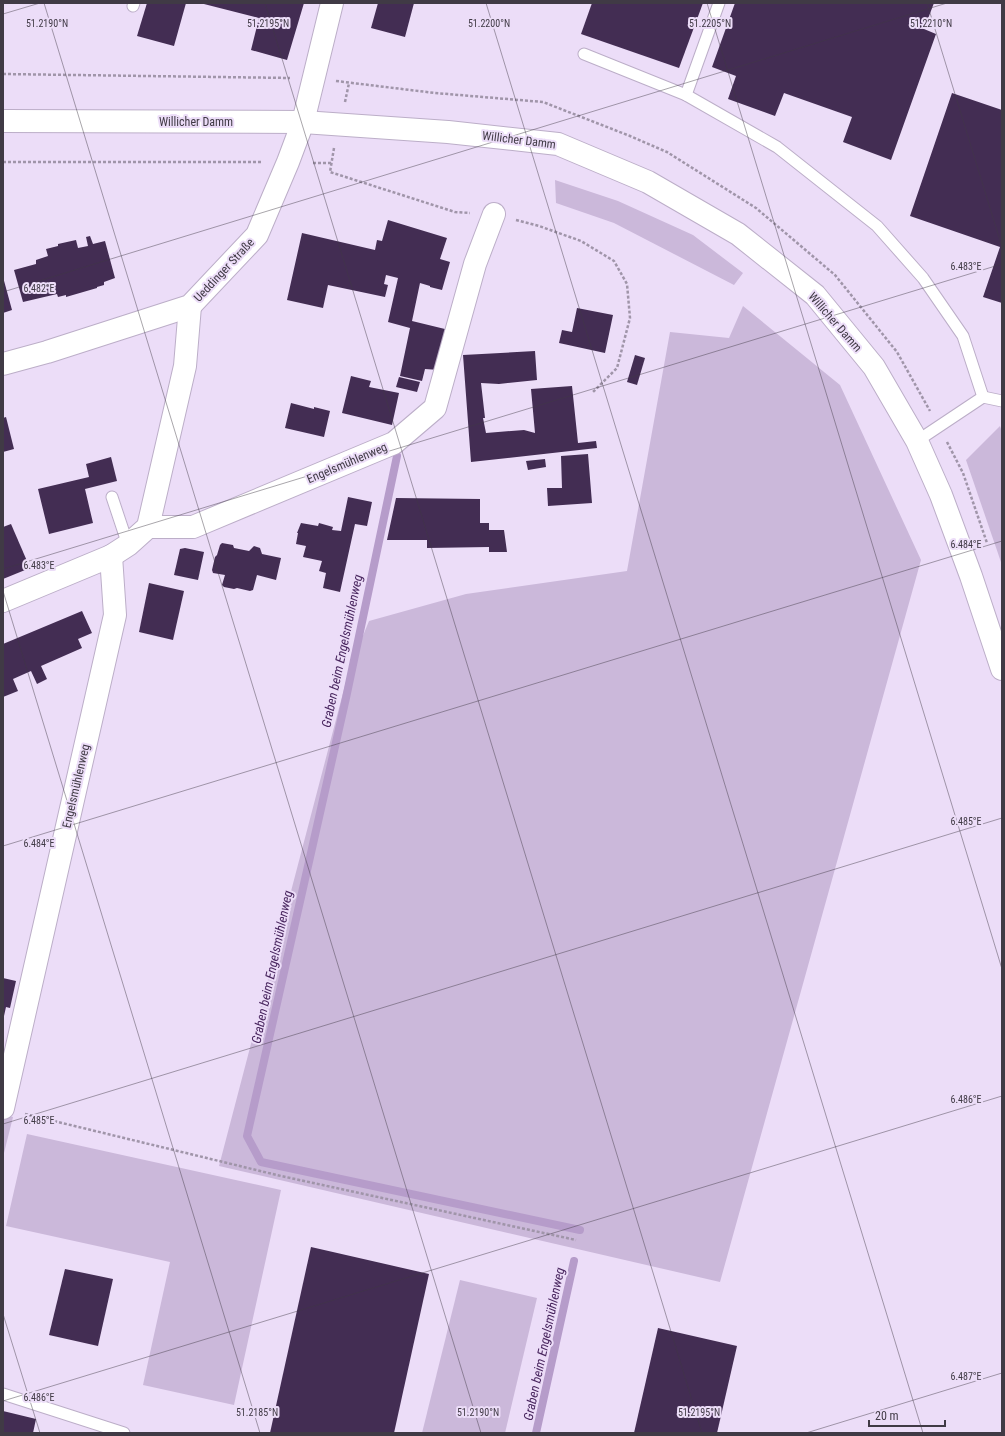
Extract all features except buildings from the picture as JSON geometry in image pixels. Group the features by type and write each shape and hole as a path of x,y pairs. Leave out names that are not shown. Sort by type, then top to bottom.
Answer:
{"street":[{"name":"Ueddinger Straße","path":"3,364 47,352 190,306 257,235 303,122 332,3"},
{"name":"Willicher Damm","path":"3,121 303,122 448,132 558,144 648,182 738,234 815,295 874,367 917,441 947,510 1002,669"},
{"name":"Engelsmühlenweg","path":"148,527 193,527 394,443 435,408 475,264 494,214"},
{"path":"3,601 120,550 148,527 185,366 190,306"},
{"name":"Engelsmühlenweg","path":"11,1110 115,615 120,550"}],"lane":[{"path":"686,95 719,3"},
{"path":"584,54 686,95 777,147 877,226 923,278 963,336 984,397"},
{"path":"917,441 984,397 1002,401"},
{"path":"112,497 120,550"},
{"path":"3,1394 124,1433"}],"path":[{"path":"3,74 313,78"},
{"path":"3,162 331,163 330,172 455,212 494,214 539,226 581,242 614,261 627,284 630,318 617,368 593,392"},
{"path":"11,1110 281,1176 576,1240"}],"shaded area":[{"path":"555,180 618,201 693,235 743,273 734,285 614,223 556,203"},
{"path":"743,306 840,385 921,560 720,1282 219,1166 349,670 369,621 466,594 627,571 670,332 729,338"},
{"path":"1000,426 1002,432 1002,565 966,460"},
{"path":"3,1115 13,1117 3,1157"},
{"path":"27,1134 281,1190 234,1405 143,1385 170,1262 6,1226"},
{"path":"460,1280 537,1298 505,1433 422,1433"}],"waterway":[{"name":"Graben beim Engelsmühlenweg","path":"397,456 346,698 247,1136 261,1162 580,1230"},
{"name":"Graben beim Engelsmühlenweg","path":"536,1433 574,1261"}]}
